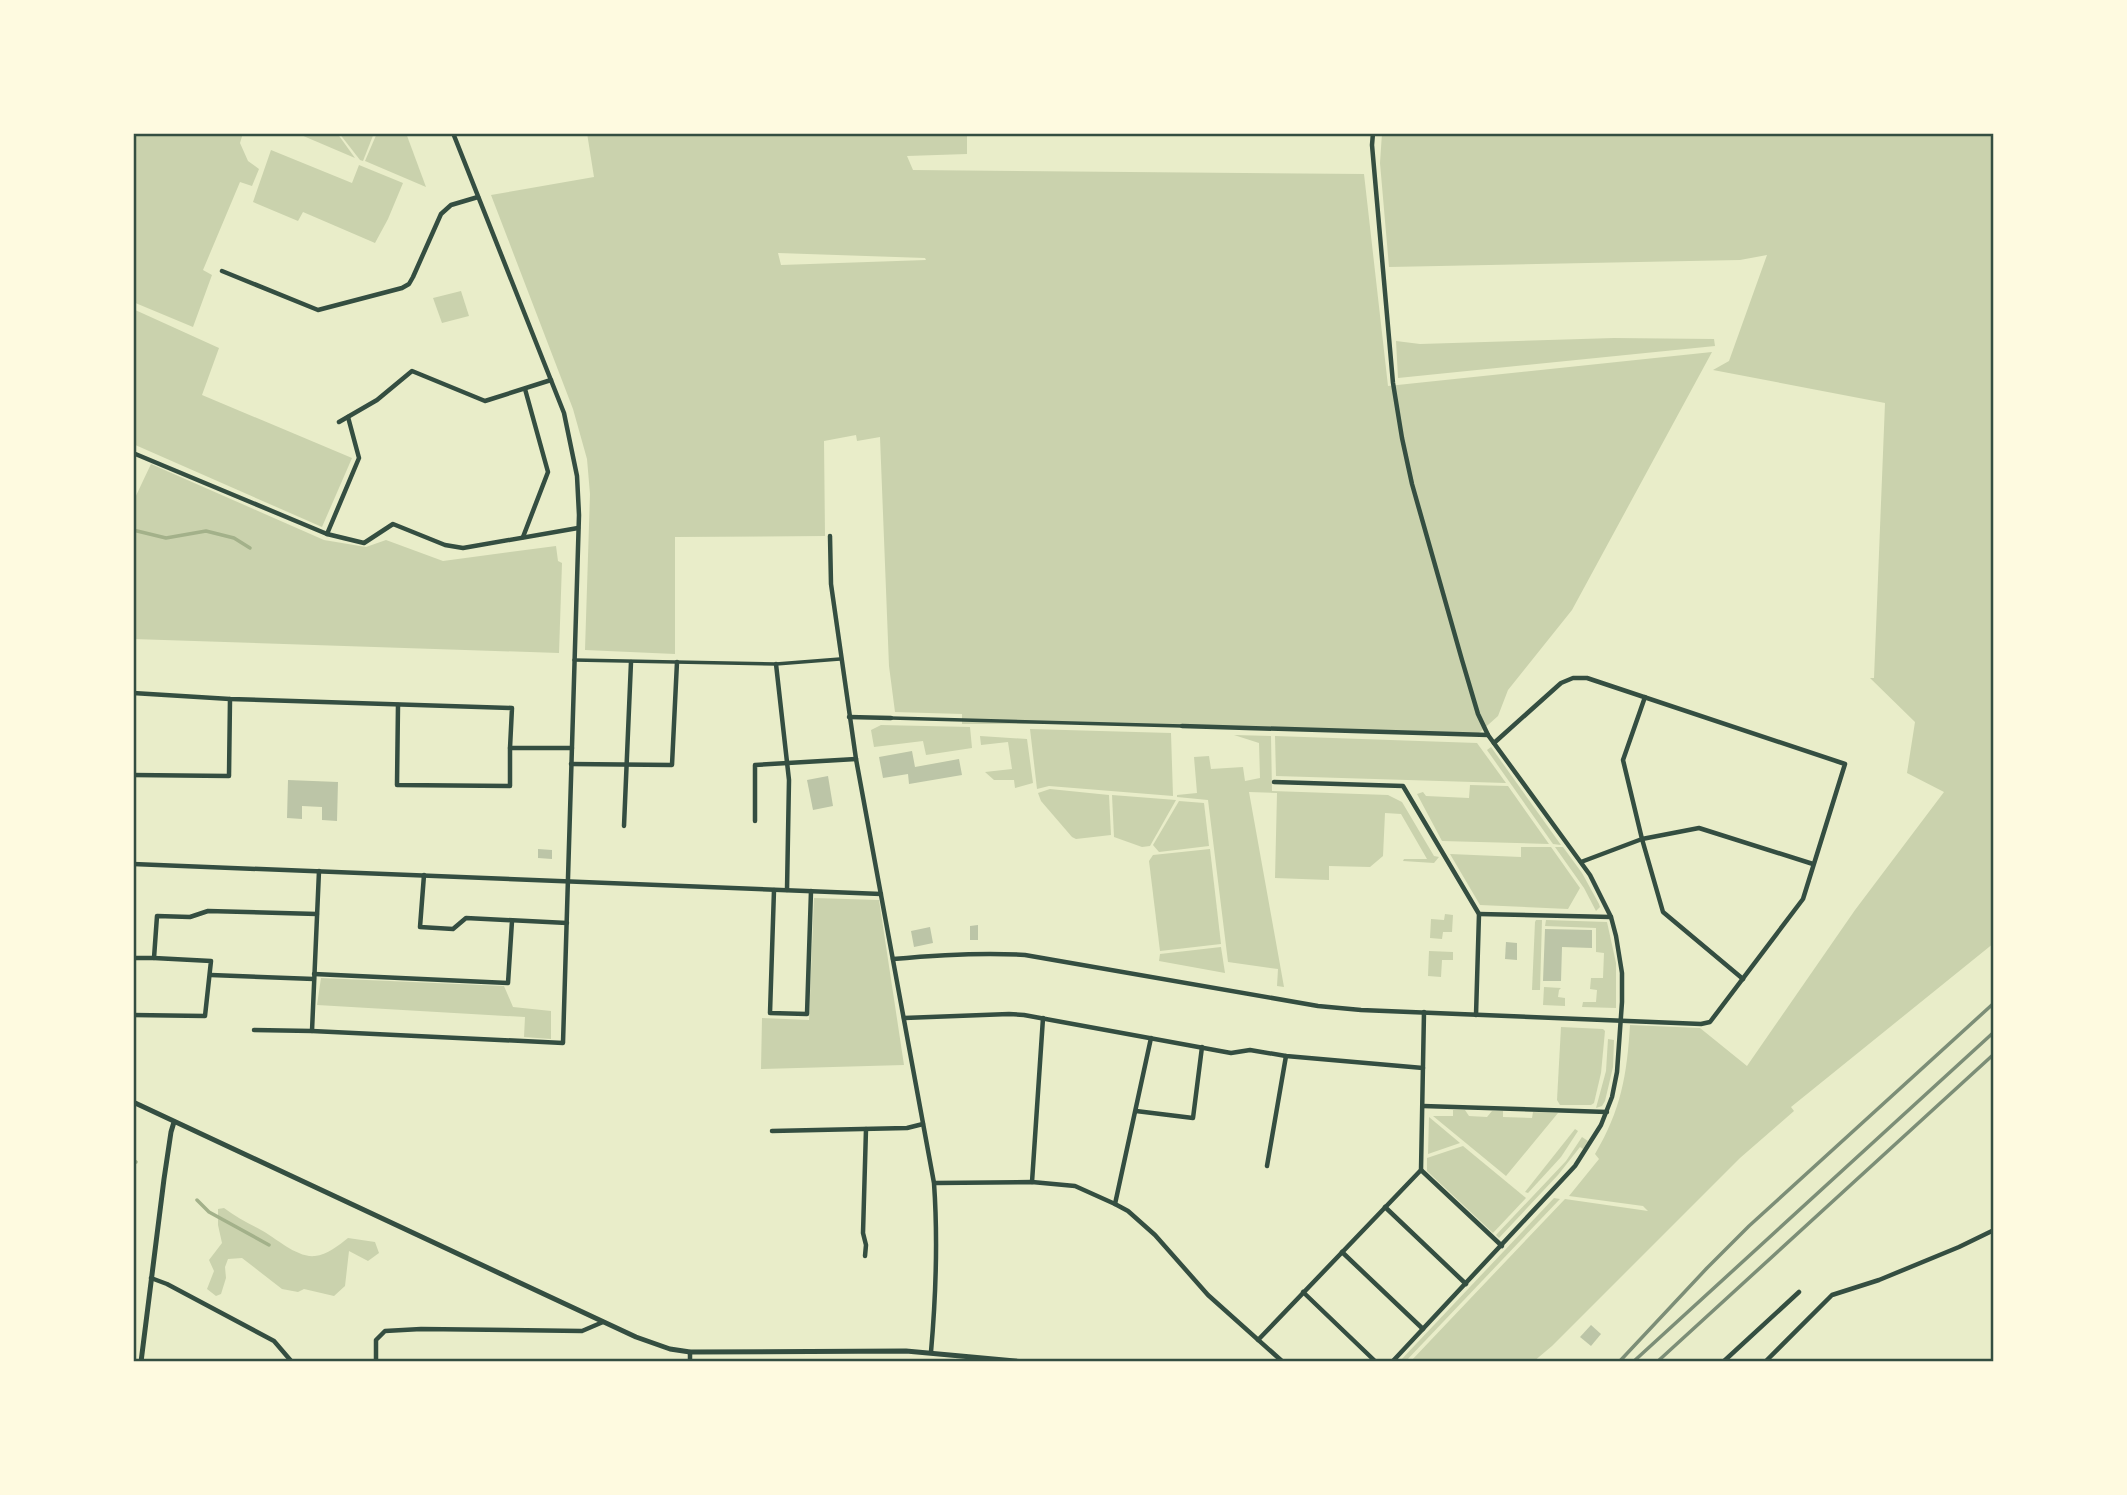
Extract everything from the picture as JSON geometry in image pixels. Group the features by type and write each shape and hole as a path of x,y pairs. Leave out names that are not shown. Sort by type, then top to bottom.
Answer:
{"street":[{"path":"254,1030 563,1042 579,495 573,450 564,413 453,133"},
{"path":"1373,133 1393,383 1402,438 1412,484 1478,714 1494,743 1598,889 1611,917 1622,973 1617,1072 1607,1112 1594,1140 1575,1166 1392,1362"},
{"path":"222,271 318,310 402,288 414,277 441,214 450,205 478,197"},
{"path":"339,422 377,400 412,371 485,401 551,380"},
{"path":"523,538 548,472 525,388"},
{"path":"327,534 359,458 348,416"},
{"path":"133,453 327,534 364,543 393,524 446,545 463,548 578,528"},
{"path":"830,536 831,584 849,717 934,1183 937,1225 936,1294 931,1352"},
{"path":"574,660 776,664 840,659"},
{"path":"624,827 631,662"},
{"path":"571,764 672,765 677,662"},
{"path":"776,664 789,780 787,890"},
{"path":"893,959 998,953 1025,955 1298,1004 1361,1010 1701,1024 1710,1022 1802,899 1845,764 1587,678 1573,678 1561,683 1494,743"},
{"path":"133,693 230,699 512,708 510,786 397,785 398,705"},
{"path":"1645,697 1623,760 1663,912 1743,979"},
{"path":"133,775 229,776 230,699"},
{"path":"849,717 1488,734"},
{"path":"510,748 572,748"},
{"path":"755,821 755,765 856,759"},
{"path":"1274,782 1403,786 1479,914 1476,1015"},
{"path":"1581,862 1642,839 1699,828 1813,864"},
{"path":"133,864 881,894"},
{"path":"312,1031 319,871"},
{"path":"424,874 420,927 453,929 466,918 566,923"},
{"path":"774,890 770,1013 807,1014 811,891"},
{"path":"153,958 157,916 190,917 208,911 317,914"},
{"path":"1479,914 1611,917"},
{"path":"211,975 508,983 512,921"},
{"path":"133,958 211,961 205,1016 133,1015"},
{"path":"1258,1340 1421,1170 1424,1012"},
{"path":"904,1018 1009,1014 1231,1053 1250,1051 1423,1068"},
{"path":"1032,1182 1043,1018"},
{"path":"1115,1203 1151,1038"},
{"path":"1135,1111 1193,1118 1202,1047"},
{"path":"1267,1166 1286,1056"},
{"path":"133,1102 650,1343 670,1349 690,1352 888,1350 1026,1362"},
{"path":"1423,1107 1607,1112"},
{"path":"141,1362 168,1149 174,1122"},
{"path":"772,1131 907,1128 923,1124"},
{"path":"865,1256 863,1233 866,1129"},
{"path":"1421,1170 1502,1246"},
{"path":"934,1183 1032,1182 1075,1186 1115,1203 1155,1235 1208,1295 1283,1362"},
{"path":"1385,1207 1466,1284"},
{"path":"1765,1362 1832,1295 1879,1280 1994,1230"},
{"path":"1342,1252 1423,1329"},
{"path":"151,1278 274,1341 292,1362"},
{"path":"1303,1292 1376,1362"},
{"path":"1723,1362 1799,1292"},
{"path":"376,1362 376,1340 385,1331 582,1331 604,1321"},
{"path":"690,1352 690,1362"}],"green space":[{"path":"133,133 243,133 240,143 248,161 259,169 252,186 240,182 203,270 212,275 193,327 133,302"},
{"path":"337,133 355,158 301,135"},
{"path":"339,133 374,133 363,161 360,160"},
{"path":"377,133 406,133 426,187 365,161"},
{"path":"587,133 967,133 967,154 907,156 913,170 1364,174 1388,386 1712,352 1572,610 1508,690 1498,716 1479,733 1090,724 962,724 962,714 895,712 889,666 880,437 857,441 856,435 824,441 825,536 675,537 675,654 585,650 590,494 587,459 573,409 491,195 594,177","holes":["778,253 926,260 781,265"]},
{"path":"1382,133 1994,133 1994,943 1791,1107 1794,1111 1740,1158 1533,1362 1410,1362 1565,1199 1648,1211 1643,1206 1569,1196 1599,1159 1595,1154 1611,1122 1621,1092 1630,1025 1700,1028 1747,1066 1855,910 1944,792 1907,773 1915,722 1870,678 1874,678 1885,403 1713,370 1729,361 1767,255 1740,260 1389,267 1380,163"},
{"path":"271,150 352,183 359,165 403,183 375,243 303,212 298,221 253,202"},
{"path":"461,291 469,316 442,323 433,298"},
{"path":"133,309 219,348 202,395 352,458 322,527 133,444"},
{"path":"1614,338 1714,339 1715,346 1398,378 1396,341 1420,344"},
{"path":"151,464 324,540 366,547 386,540 443,561 556,546 558,561 562,563 559,653 133,639 133,502"},
{"path":"881,725 970,727 972,748 926,755 923,741 874,747 871,730"},
{"path":"1030,729 1171,733 1173,796 1049,786 1037,789"},
{"path":"1234,735 1271,736 1272,791 1388,795 1402,802 1434,856 1439,857 1434,863 1403,861 1427,859 1401,814 1385,813 1383,856 1370,867 1329,866 1329,880 1275,878 1277,793 1249,792 1284,987 1277,986 1278,969 1228,962 1208,800 1177,797 1197,793 1194,757 1209,756 1211,769 1243,767 1245,781 1260,778 1259,743"},
{"path":"980,736 1027,739 1033,783 1015,788 1014,780 994,780 985,772 1012,769 1008,742 981,745"},
{"path":"1275,736 1477,743 1506,783 1276,776"},
{"path":"1491,747 1561,845 1553,844 1487,750"},
{"path":"1470,785 1508,786 1549,844 1442,841 1417,794 1423,792 1426,796 1469,798"},
{"path":"1050,789 1109,795 1111,835 1076,839 1072,837 1041,801 1038,793"},
{"path":"1112,795 1176,800 1150,846 1142,847 1114,837"},
{"path":"1179,801 1204,803 1209,846 1159,852 1153,845"},
{"path":"1521,847 1551,847 1580,888 1568,909 1480,905 1450,854 1521,857"},
{"path":"1555,847 1563,847 1582,873 1599,904 1600,907 1596,911 1584,888"},
{"path":"1210,849 1221,944 1160,951 1149,861 1153,855"},
{"path":"814,898 879,900 904,1065 761,1069 762,1018 809,1020"},
{"path":"1445,914 1453,915 1452,932 1443,932 1442,939 1430,938 1431,919 1444,920"},
{"path":"1542,920 1540,990 1532,990 1535,922"},
{"path":"1546,920 1607,922 1616,963 1616,1008 1582,1007 1583,1002 1596,1002 1597,990 1590,989 1591,978 1603,978 1604,953 1596,952 1596,928 1545,926"},
{"path":"1221,947 1225,973 1159,961 1160,954"},
{"path":"1429,951 1453,952 1453,960 1442,960 1441,977 1428,976"},
{"path":"321,978 504,986 513,1007 551,1011 551,1039 524,1037 525,1017 317,1005"},
{"path":"1544,987 1561,988 1558,997 1565,998 1565,1006 1543,1005"},
{"path":"1561,1027 1605,1031 1601,1073 1594,1103 1591,1105 1560,1105 1557,1100"},
{"path":"1608,1039 1614,1040 1613,1067 1605,1101 1602,1106 1596,1108 1606,1071"},
{"path":"1453,1110 1465,1110 1469,1116 1487,1117 1492,1111 1503,1111 1503,1117 1532,1118 1533,1112 1558,1113 1506,1176 1433,1116 1453,1116"},
{"path":"1429,1117 1460,1143 1428,1154"},
{"path":"1575,1129 1578,1131 1561,1157 1528,1193 1525,1192"},
{"path":"1582,1137 1588,1141 1583,1149 1580,1147 1558,1175 1499,1238 1496,1235 1566,1161"},
{"path":"1463,1146 1526,1198 1493,1233 1427,1171 1427,1158"},
{"path":"1554,1198 1560,1199 1405,1362 1399,1362"},
{"path":"224,1208 301,1254 324,1254 348,1238 375,1242 379,1253 368,1261 349,1251 345,1286 334,1296 304,1289 298,1292 282,1289 242,1258 228,1259 221,1294 216,1296 207,1289 214,1271 209,1260 222,1243 218,1209"}],"building":[{"path":"912,751 915,767 959,759 962,775 909,784 908,774 883,778 879,757"},
{"path":"828,776 833,806 813,810 807,780"},
{"path":"288,780 338,782 337,821 322,820 322,807 302,806 302,819 287,818"},
{"path":"538,849 552,850 552,859 538,858"},
{"path":"978,925 978,940 970,940 970,926"},
{"path":"930,927 933,943 914,947 911,931"},
{"path":"1545,929 1592,930 1592,948 1562,947 1561,981 1543,981"},
{"path":"1506,942 1517,943 1517,960 1505,959"},
{"path":"1591,1325 1601,1334 1591,1346 1580,1337"}],"waterway":[{"path":"133,530 166,538 206,531 234,538 250,548"},
{"path":"197,1200 209,1212 269,1245"}],"railway":[{"path":"1619,1362 1749,1226 1994,1003"},
{"path":"1633,1362 1994,1032"},
{"path":"1657,1362 1994,1054"}]}
